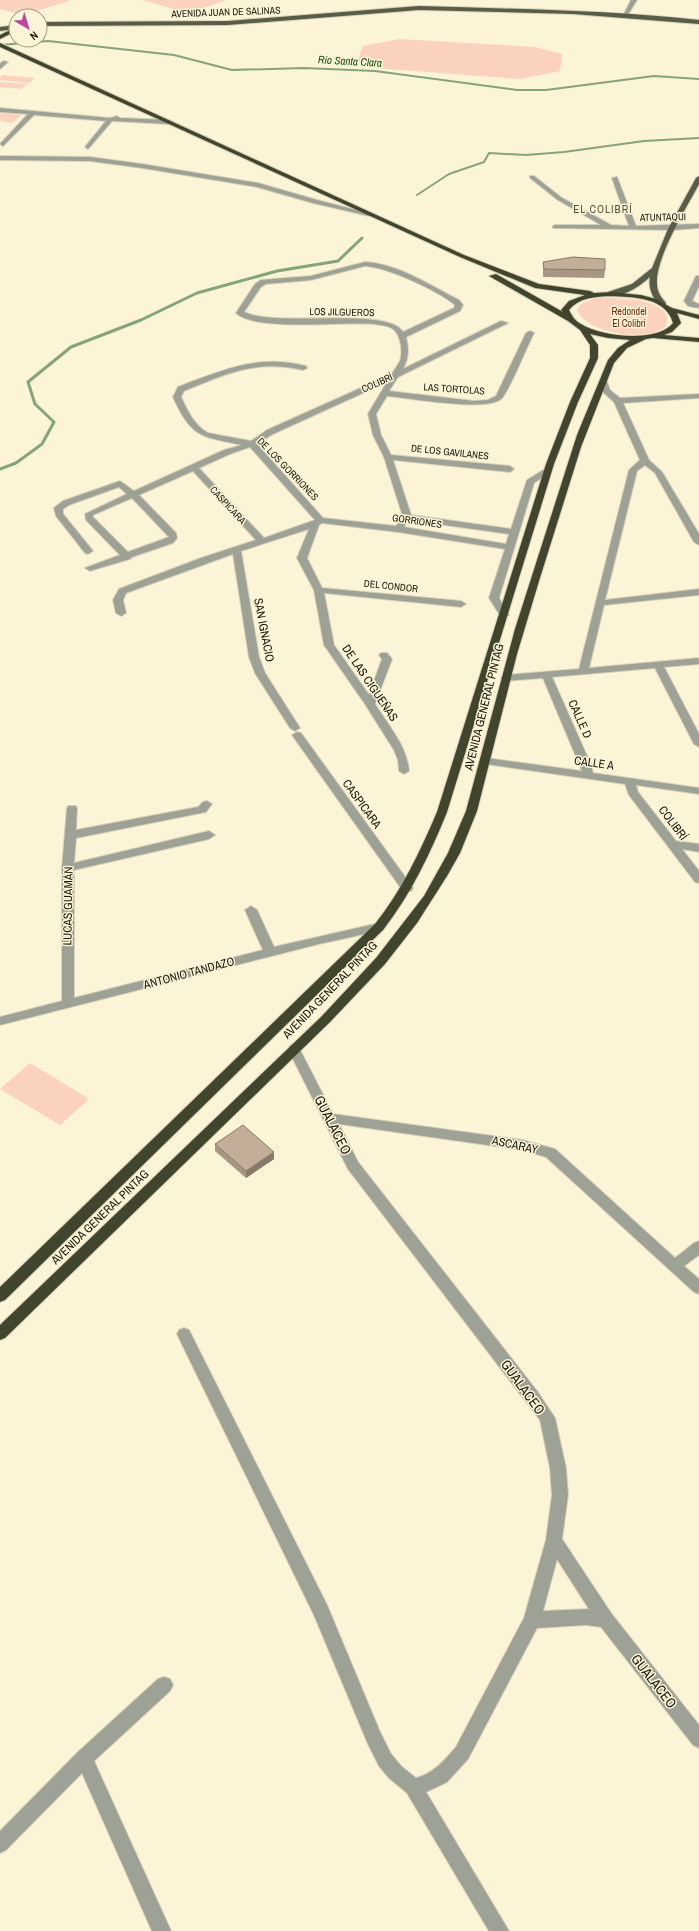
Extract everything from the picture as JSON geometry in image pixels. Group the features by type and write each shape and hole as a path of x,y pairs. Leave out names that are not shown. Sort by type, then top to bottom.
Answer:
{"highway":[{"path":"0,45 462,256 538,286 601,294 637,296 662,304 675,316 677,323 674,327 664,333 640,338 611,337 582,328 569,319 488,274 462,256"},
{"path":"569,319 565,310 567,306 582,298 601,294"},
{"path":"669,309 699,317"},
{"name":"AVENIDA GENERAL PINTAG","path":"0,1296 378,927 407,888 430,841 442,812 548,471 574,402 594,358 594,345 582,328"},
{"path":"650,336 699,340"},
{"name":"AVENIDA GENERAL PINTAG","path":"0,1334 370,974 422,908 455,851 476,795 486,761 506,678 544,546 584,424 612,360 619,352 640,338"}],"main road":[{"name":"AVENIDA JUAN DE SALINAS","path":"48,24 228,23 419,8 625,15 699,23"},
{"name":"AVENIDA JUAN DE SALINAS","path":"48,27 110,28 235,25 421,11 562,13 699,23"},
{"path":"662,304 657,298 653,287 654,270 673,228 699,178"},
{"path":"611,294 635,286 654,270"}],"street":[{"path":"625,15 634,0"},
{"path":"0,67 5,62"},
{"path":"0,110 169,122"},
{"path":"3,144 32,113"},
{"path":"88,147 111,119 136,118 154,115"},
{"path":"0,158 90,159 142,166 258,185 315,202 369,214"},
{"path":"532,177 560,199 610,227"},
{"path":"615,178 633,228"},
{"path":"697,226 699,217"},
{"name":"ATUNTAQUI","path":"555,227 673,228 697,226"},
{"name":"LOS JILGUEROS","path":"365,264 372,264 390,269 456,302 459,305 457,309 402,336 397,328 379,323 364,321 253,319 240,313 258,286 264,282 305,279 365,264"},
{"path":"696,305 688,301 698,281"},
{"name":"COLIBRÍ","path":"127,557 88,516 91,513 227,452 252,444 270,432 396,375 504,323"},
{"name":"LAS TORTOLAS","path":"383,393 474,403 495,400 499,397 530,333"},
{"path":"402,336 405,349 404,360 396,375 383,393 372,414 378,435 388,457 407,517"},
{"name":"DE LOS GORRIONES","path":"303,368 293,364 265,362 218,375 181,389 177,397 190,423 199,431 206,435 252,444 318,522"},
{"path":"603,381 604,386 618,401 645,461 658,472 699,542"},
{"path":"618,401 699,396"},
{"name":"DE LOS GAVILANES","path":"388,457 510,469"},
{"path":"583,671 633,470 645,461"},
{"name":"CASPICARA","path":"194,467 263,542"},
{"path":"504,615 494,598 514,532 530,482 548,471"},
{"path":"88,551 59,514 58,508 66,502 120,484 133,494 173,536 170,541 127,557 90,568"},
{"path":"407,517 514,532"},
{"path":"398,529 407,517"},
{"path":"121,613 118,600 122,591 128,588 204,560 238,551 318,522"},
{"name":"GORRIONES","path":"318,522 398,529 510,547"},
{"name":"DE LAS CIGUEÑAS","path":"318,522 302,558 319,590 329,644 399,750 403,760 404,771"},
{"name":"SAN IGNACIO","path":"238,551 254,657 260,673 296,731"},
{"name":"DEL CONDOR","path":"319,590 461,604"},
{"path":"601,603 699,592"},
{"path":"370,704 387,659 384,656"},
{"path":"506,678 699,661"},
{"path":"658,665 699,744"},
{"name":"CALLE D","path":"546,674 586,765 588,775"},
{"name":"CASPICARA","path":"296,731 407,888"},
{"name":"CALLE A","path":"486,761 699,791"},
{"name":"COLIBRÍ","path":"629,781 633,793 699,879"},
{"path":"70,835 202,810 207,804"},
{"name":"LUCAS GUAMÁN","path":"68,1005 68,868 72,808"},
{"path":"68,868 209,835"},
{"path":"672,844 699,848"},
{"path":"251,910 270,952"},
{"name":"ANTONIO TANDAZO","path":"0,1022 270,952 378,927"},
{"name":"GUALACEO","path":"294,1049 353,1165 532,1396 547,1418 558,1468 560,1495 554,1540 605,1619 699,1739"},
{"name":"ASCARAY","path":"329,1118 522,1145 550,1153 699,1288"},
{"path":"674,1266 699,1247"},
{"path":"184,1334 321,1611 374,1738 385,1760 395,1772 413,1787 500,1931"},
{"path":"413,1787 435,1781 452,1766 462,1753 532,1620 554,1540"},
{"path":"532,1620 586,1617 605,1619"},
{"path":"0,1844 84,1758 164,1685"},
{"path":"84,1758 162,1931"}],"green space":[{"path":"0,0 70,1 46,8 8,8 8,11 0,9"},
{"path":"142,0 227,0 188,13"},
{"path":"399,39 534,47 562,54 560,71 521,79 375,68 357,62 363,46"},
{"path":"3,75 35,78 29,83 0,80 0,77"},
{"path":"0,82 27,84 21,89 0,87"},
{"path":"0,113 21,115 12,123 0,121"},
{"name":"Redondel El Colibrí","path":"596,298 635,300 656,306 663,310 667,317 665,326 654,332 643,335 629,335 602,329 590,324 582,317 577,309 582,303"},
{"path":"30,1063 89,1099 60,1125 0,1089"}],"building":[{"path":"573,257 605,259 605,270 544,269 543,262"},
{"path":"243,1125 274,1152 246,1171 215,1144"}],"waterway":[{"name":"Río Santa Clara","path":"0,45 48,41 174,55 232,70 304,68 375,71 517,90 546,90 654,76 699,79"},
{"path":"417,195 449,174 484,162 489,153 526,155 564,152 644,141 699,138"},
{"path":"0,469 16,463 42,444 54,422 35,404 28,382 71,347 141,320 197,293 277,271 338,261 362,238"}],"district":[{"name":"EL COLIBRÍ","path":"603,209"}]}
